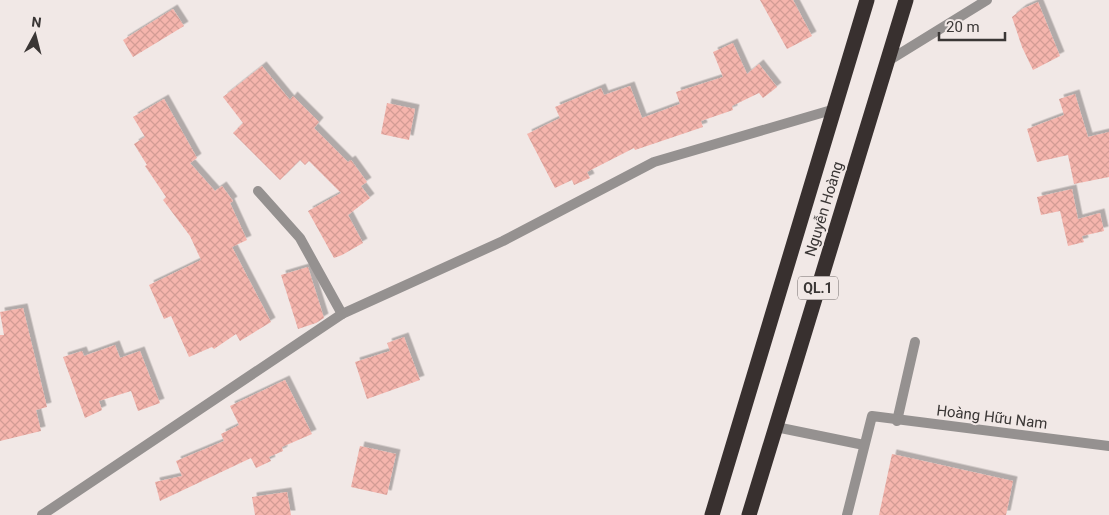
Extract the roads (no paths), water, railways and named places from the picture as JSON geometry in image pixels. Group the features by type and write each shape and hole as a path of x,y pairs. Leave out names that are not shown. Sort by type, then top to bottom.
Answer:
{"highway":[{"name":"Nguyễn Hoàng","path":"712,515 836,109 867,0"},
{"name":"Nguyễn Hoàng","path":"749,515 906,0"}],"street":[{"path":"888,61 987,0"},
{"path":"42,515 342,314 503,241 654,162 836,109"},
{"path":"258,191 300,238 342,314"},
{"path":"897,421 915,342"},
{"name":"Hoàng Hữu Nam","path":"864,445 872,416 897,421 1109,446"},
{"path":"776,427 864,445 847,515"}]}
